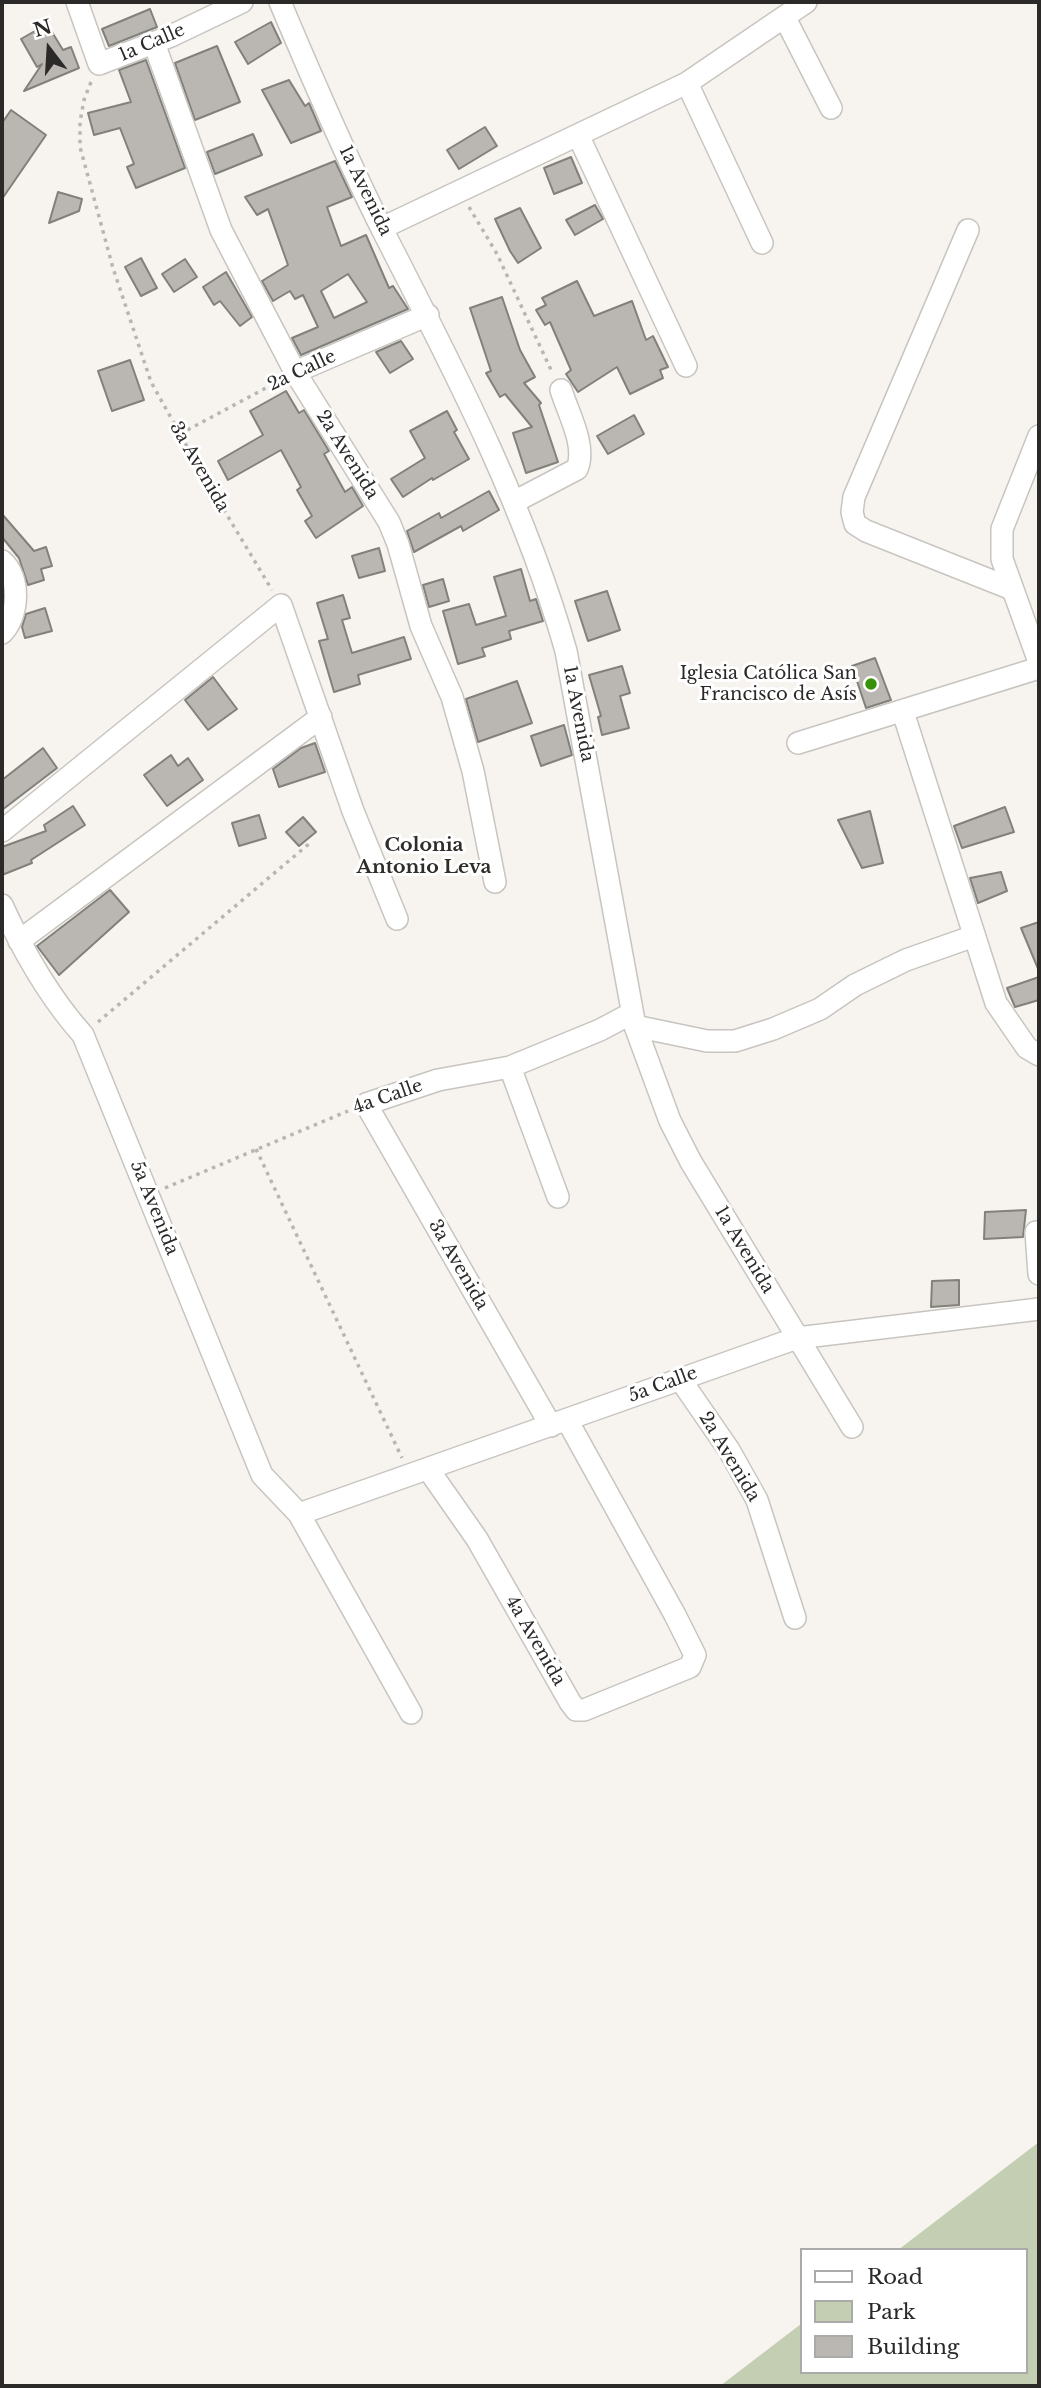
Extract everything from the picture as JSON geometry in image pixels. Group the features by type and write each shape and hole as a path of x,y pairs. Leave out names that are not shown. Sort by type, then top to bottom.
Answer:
{"street":[{"path":"77,2 99,64"},
{"name":"1a Calle","path":"99,64 154,43 242,2"},
{"name":"1a Avenida","path":"280,2 312,79 382,228 428,315 503,475 566,651 634,1019 670,1121 691,1163 852,1427"},
{"path":"382,228 687,83 806,2"},
{"path":"785,18 831,108"},
{"name":"2a Avenida","path":"154,43 220,230 295,372 388,522 398,544 412,598 452,697 470,758 495,882"},
{"path":"687,83 762,243"},
{"path":"578,135 685,366"},
{"path":"968,230 855,497 852,512 855,524 866,531 1012,589"},
{"name":"2a Calle","path":"295,372 428,315"},
{"path":"514,502 577,469 581,460 580,448 561,390"},
{"path":"1039,436 1002,529 1002,559 1039,662"},
{"path":"2,561 9,567 15,589 15,608 2,633"},
{"path":"2,831 281,605 353,811 397,919"},
{"path":"798,743 1039,667"},
{"path":"903,712 996,1003 1027,1048 1039,1055"},
{"path":"19,941 321,717"},
{"name":"5a Avenida","path":"2,905 19,941 64,1014 83,1035 262,1475 299,1514 411,1713"},
{"path":"634,1019 706,1041 734,1041 773,1030 808,1014 855,985 906,961 974,936"},
{"name":"4a Calle","path":"366,1104 438,1080 510,1067 634,1019"},
{"path":"510,1067 558,1197"},
{"name":"3a Avenida","path":"366,1104 689,1641 695,1655 690,1667"},
{"path":"1035,1232 1039,1274"},
{"name":"5a Calle","path":"299,1514 797,1338 1039,1309"},
{"name":"2a Avenida","path":"680,1379 729,1450 757,1500 795,1618"},
{"name":"4a Avenida","path":"419,1472 477,1539 576,1710 584,1710 690,1667"}],"path":[{"name":"3a Avenida","path":"99,64 83,100 80,147 113,268 151,382 281,605"},
{"path":"460,190 497,254 561,390"},
{"name":"2a Calle","path":"180,434 295,372"},
{"path":"83,1035 310,842"},
{"name":"4a Calle","path":"148,1195 366,1104"},
{"path":"256,1149 419,1472"}],"green space":[{"path":"1039,2142 1039,2386 720,2386 800,2325 800,2374 1027,2374 1027,2248 901,2248"}],"building":[{"path":"150,9 157,27 109,46 102,29"},
{"path":"271,22 281,43 248,64 235,42"},
{"path":"47,24 63,50 71,47 79,68 24,91 42,64 37,67 21,39"},
{"path":"217,46 240,102 195,120 175,63"},
{"path":"146,60 185,168 136,188 127,167 134,164 120,128 94,135 88,113 131,102 119,70"},
{"path":"289,80 305,106 309,103 321,131 291,143 262,90"},
{"path":"11,110 46,135 2,199 2,123"},
{"path":"485,127 497,146 459,169 447,150"},
{"path":"253,134 262,155 215,174 207,152"},
{"path":"571,157 582,183 554,194 544,168"},
{"path":"335,161 352,197 327,207 341,246 366,235 389,288 393,286 408,309 301,355 292,338 318,327 303,295 295,299 290,291 273,301 262,281 288,265 268,209 257,215 245,197","holes":["348,274 367,302 334,318 321,291"]},
{"path":"58,192 82,199 79,211 49,223"},
{"path":"595,205 603,219 575,235 566,220"},
{"path":"520,208 541,248 518,263 495,219"},
{"path":"141,258 157,288 141,296 125,267"},
{"path":"185,259 197,277 174,292 162,274"},
{"path":"226,272 252,317 240,326 220,301 214,305 203,287"},
{"path":"577,281 594,316 632,301 646,340 653,336 668,367 660,370 663,378 630,394 617,367 578,392 566,374 571,370 550,322 545,325 536,310 546,305 542,298"},
{"path":"502,297 520,350 535,377 524,383 541,403 539,405 558,462 526,473 513,433 532,427 505,394 500,397 486,373 491,371 470,308"},
{"path":"401,341 413,359 390,373 376,352"},
{"path":"130,360 144,400 112,411 98,371"},
{"path":"286,391 299,413 304,410 329,451 324,454 345,492 352,487 363,506 316,538 305,521 312,516 297,490 301,487 281,450 228,480 218,461 263,435 250,411"},
{"path":"447,411 457,430 454,432 469,459 403,497 391,479 425,458 410,431"},
{"path":"634,415 644,434 608,454 597,436"},
{"path":"489,491 499,510 463,531 461,526 414,552 407,531 439,513 441,518"},
{"path":"2,514 34,551 46,547 52,566 41,569 44,580 28,585 19,558 2,537"},
{"path":"379,548 385,571 359,578 352,556"},
{"path":"521,569 530,601 536,599 543,621 509,631 511,639 482,648 485,656 458,664 443,611 469,604 476,625 506,616 494,577"},
{"path":"443,579 449,601 429,607 423,585"},
{"path":"607,591 620,630 588,641 575,601"},
{"path":"343,595 350,618 342,620 352,653 404,637 411,659 358,675 360,684 334,692 319,641 328,639 317,603"},
{"path":"45,608 52,631 25,638 22,627 26,614"},
{"name":"Iglesia Católica San Francisco de Asís","path":"875,658 891,700 866,708 852,666"},
{"path":"622,666 630,693 620,696 629,728 602,735 598,717 601,716 589,675"},
{"path":"213,677 237,709 208,730 185,700"},
{"path":"517,681 532,723 478,742 466,699"},
{"path":"564,725 572,755 541,766 531,736"},
{"path":"315,743 325,772 279,787 273,769 301,748"},
{"path":"43,748 57,768 2,810 2,780"},
{"path":"171,755 178,766 188,758 203,780 167,806 144,775"},
{"path":"73,806 85,825 31,860 32,863 2,875 2,847 46,831 44,825"},
{"path":"1005,807 1014,832 962,848 954,826"},
{"path":"870,811 883,863 862,868 838,820"},
{"path":"259,815 266,838 239,846 232,823"},
{"path":"303,817 316,832 299,846 286,832"},
{"path":"1001,872 1007,891 978,903 970,878"},
{"path":"110,890 129,912 59,975 37,946"},
{"path":"1039,922 1039,971 1021,928"},
{"path":"1039,977 1039,1000 1015,1007 1007,988"},
{"path":"1026,1210 1023,1237 984,1239 985,1212"},
{"path":"959,1280 959,1305 931,1307 932,1281"}],"place":[{"name":"Iglesia Católica San Francisco de Asís","path":"871,684"}],"district":[{"name":"Colonia Antonio Leva","path":"424,857"}]}
